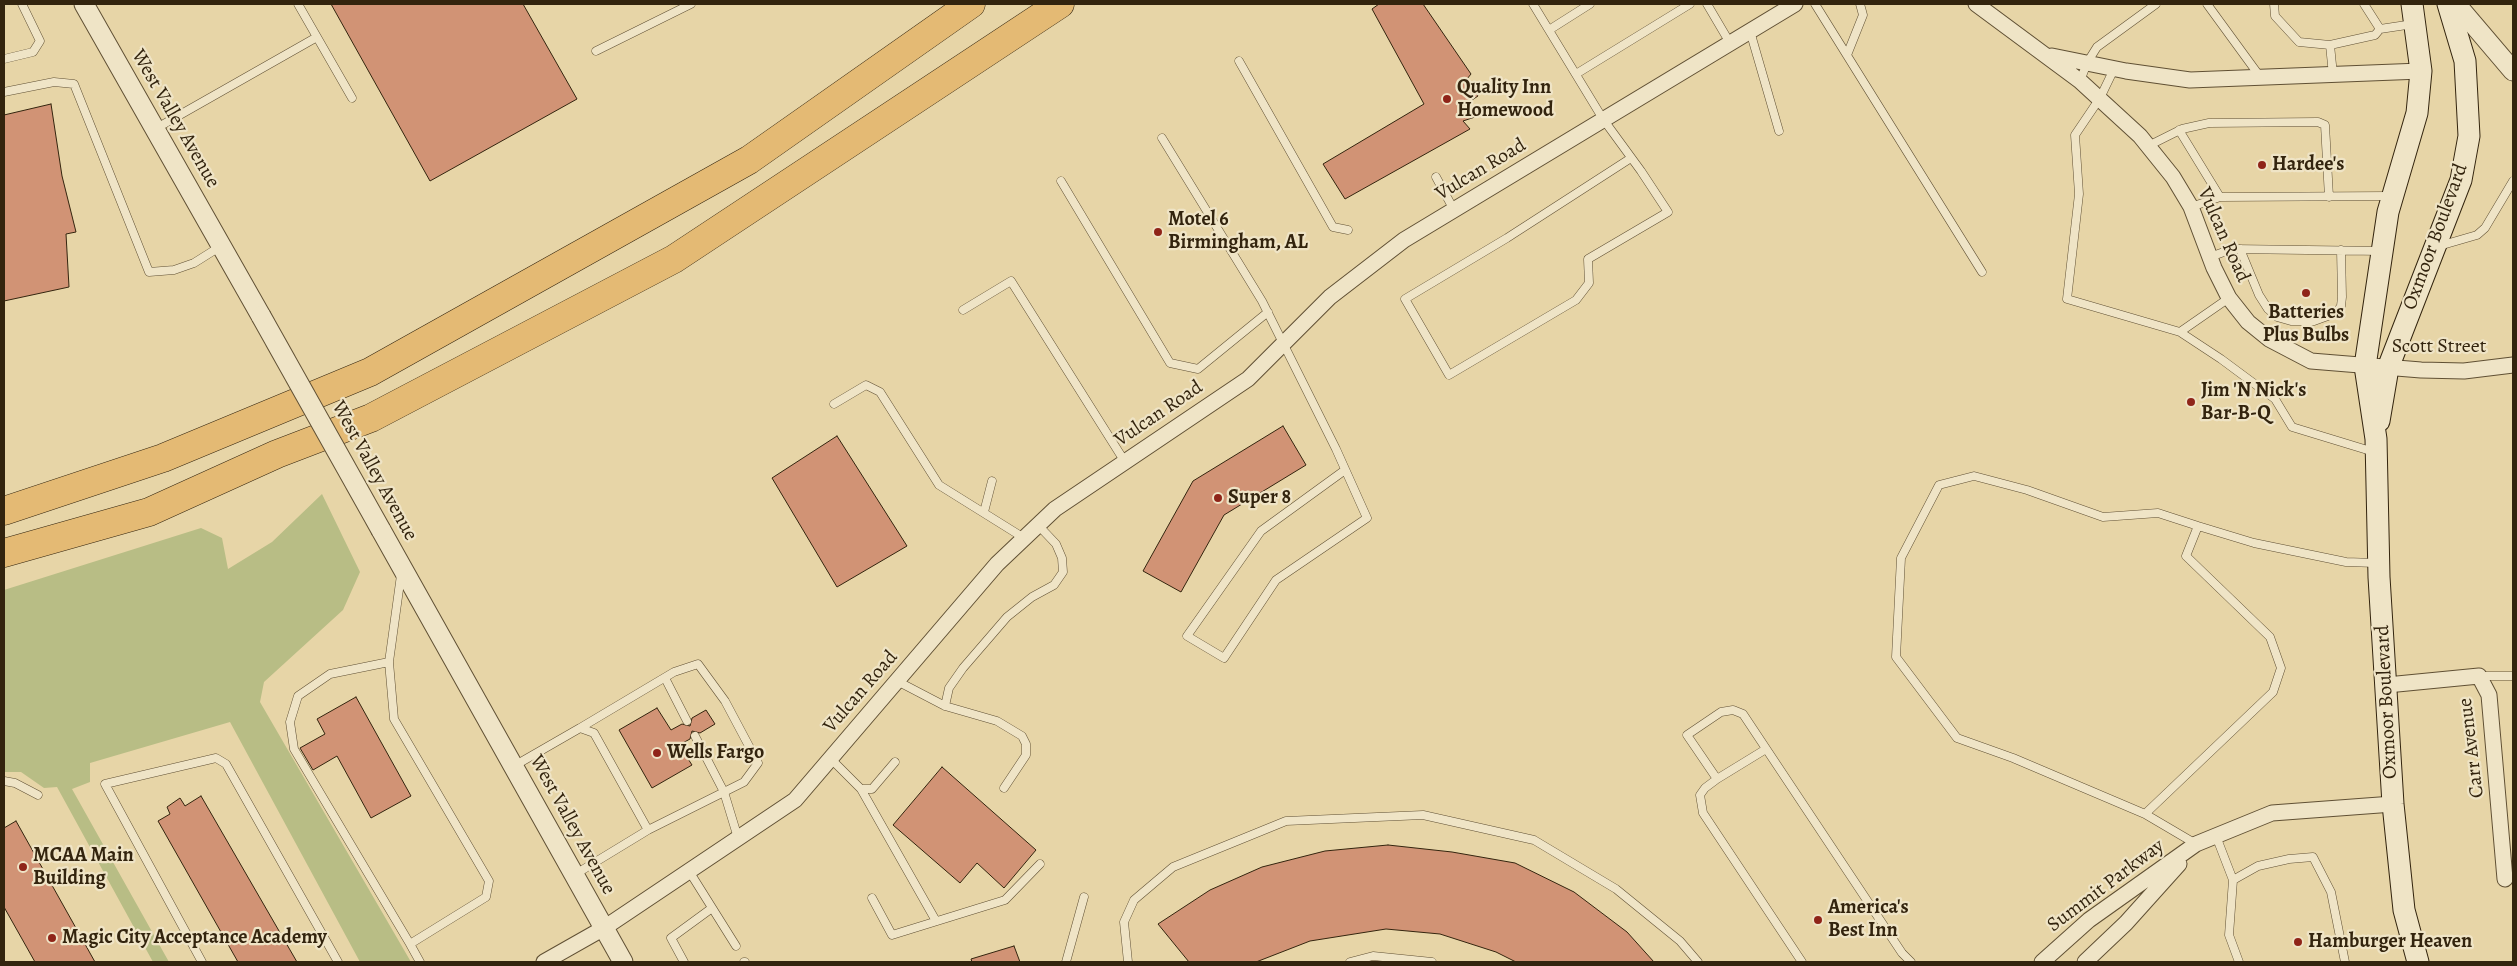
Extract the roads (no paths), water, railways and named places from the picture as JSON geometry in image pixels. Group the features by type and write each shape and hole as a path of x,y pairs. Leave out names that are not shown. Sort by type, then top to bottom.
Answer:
{"highway":[{"path":"749,160 822,89 938,4"},
{"path":"4,511 163,458 370,372 749,160 971,4"},
{"path":"4,553 149,512 277,454 371,418 674,259 1060,4"}],"main road":[{"name":"Oxmoor Boulevard","path":"2376,446 2388,368 2461,180 2469,136 2465,61 2448,4"},
{"name":"Oxmoor Boulevard","path":"2413,14 2421,71 2417,113 2392,196 2365,366 2376,446 2379,563 2393,804 2404,910 2418,962"}],"street":[{"name":"West Valley Avenue","path":"84,4 623,962"},
{"name":"Vulcan Road","path":"544,962 604,928 795,800 997,564 1055,509 1248,379 1330,297 1404,240 1795,4"},
{"name":"Vulcan Road","path":"1976,4 2080,81 2100,98 2148,146 2173,177 2191,207 2210,257 2229,298 2248,322 2269,339 2311,361 2365,366"},
{"path":"2456,4 2513,71"},
{"name":"Vulcan Road","path":"2048,56 2114,69 2190,80 2421,71"},
{"name":"Scott Street","path":"2365,366 2464,371 2513,366"},
{"name":"Carr Avenue","path":"2387,685 2479,676 2489,694 2505,880"},
{"name":"Summit Parkway","path":"2042,962 2089,920 2196,844 2272,813 2393,804"},
{"name":"Summit Parkway","path":"2085,962 2126,923 2196,844"}],"lane":[{"path":"4,58 33,52 40,41 22,4"},
{"path":"298,4 352,98"},
{"path":"596,50 691,4"},
{"path":"1533,4 1603,119 1631,158 1668,212 1588,259 1589,283 1576,300 1449,375 1405,299 1507,238 1631,158"},
{"path":"1549,30 1590,4"},
{"path":"1576,74 1690,4"},
{"path":"1707,4 1730,43"},
{"path":"1815,4 1982,272"},
{"path":"1847,54 1862,15 1860,4"},
{"path":"2080,81 2087,63 2097,46 2156,4"},
{"path":"2207,4 2261,78"},
{"path":"2274,4 2275,16 2299,42 2330,45 2375,35 2380,29 2413,14"},
{"path":"2364,4 2380,29"},
{"path":"1750,31 1779,131"},
{"path":"155,129 317,37"},
{"path":"2330,45 2333,75"},
{"path":"1239,61 1333,227 1348,230"},
{"path":"2114,69 2100,98 2075,135 2078,194 2067,299 2180,332 2275,399 2292,427 2376,446"},
{"path":"4,92 54,82 74,84 149,272 174,270 194,263 221,246"},
{"path":"2148,146 2179,130 2209,123 2318,122 2325,125 2329,197"},
{"path":"2179,130 2220,197"},
{"path":"1162,138 1268,312 1345,470 1367,518 1276,580 1224,658 1187,636 1262,531 1345,470"},
{"path":"1436,177 1454,210"},
{"path":"1061,181 1170,363 1198,368 1268,312"},
{"path":"2435,248 2477,235 2485,228 2513,181"},
{"path":"2191,207 2220,197 2392,196"},
{"path":"2210,257 2232,249 2382,251"},
{"path":"2240,249 2259,296 2268,309 2277,317 2291,321 2314,321 2336,313 2341,306 2341,250"},
{"path":"963,310 1011,281 1125,462"},
{"path":"2180,332 2229,298"},
{"path":"834,404 866,385 880,392 939,485 1024,538"},
{"path":"2196,844 2145,814 2013,758 1957,738 1896,657 1902,558 1938,485 1974,476 2027,490 2103,517 2158,513 2254,543 2346,562 2379,563"},
{"path":"984,512 992,480"},
{"path":"945,706 949,688 962,668 1007,617 1032,597 1054,585 1063,572 1062,558 1056,544 1038,525"},
{"path":"2145,814 2273,692 2281,668 2270,637 2186,556 2198,526"},
{"path":"402,568 389,662 394,719 489,881 486,897 410,944"},
{"path":"389,662 330,674 298,696 290,722 294,748 420,962"},
{"path":"514,766 665,678 698,664 725,701 758,763 744,782 648,830 574,875"},
{"path":"2479,676 2513,676"},
{"path":"665,678 687,721"},
{"path":"897,681 945,706 997,721 1022,736 1026,744 1026,755 1004,788"},
{"path":"1717,779 1687,735 1721,712 1733,710 1743,714 1902,953 1911,962"},
{"path":"580,728 594,733 648,830"},
{"path":"695,736 724,792 738,838"},
{"path":"1766,749 1705,788 1700,795 1703,813 1802,962"},
{"path":"202,962 105,784 216,758 226,764 338,962"},
{"path":"830,758 861,789 936,921"},
{"path":"861,789 872,788 894,762"},
{"path":"4,781 16,783 38,795"},
{"path":"1128,962 1124,922 1134,900 1173,867 1286,821 1422,814 1534,840 1616,889 1680,941 1698,962"},
{"path":"2216,836 2232,880 2229,935 2240,962"},
{"path":"2232,880 2258,866 2289,859 2313,857 2331,892 2345,962"},
{"path":"872,898 892,935 1005,900 1040,864"},
{"path":"689,871 736,946"},
{"path":"1066,962 1084,897"},
{"path":"684,962 671,938 712,908"},
{"path":"1350,962 1373,956 1432,962"}],"place":[{"name":"Quality Inn Homewood","path":"1447,99"},
{"name":"Hardee's","path":"2262,165"},
{"name":"Motel 6 Birmingham, AL","path":"1158,232"},
{"name":"Batteries Plus Bulbs","path":"2306,293"},
{"name":"Jim 'N Nick's Bar-B-Q","path":"2191,402"},
{"name":"Super 8","path":"1218,498"},
{"name":"Wells Fargo","path":"657,753"},
{"name":"MCAA Main Building","path":"23,867"},
{"name":"America's Best Inn","path":"1818,920"},
{"name":"Magic City Acceptance Academy","path":"52,938"},
{"name":"Hamburger Heaven","path":"2298,942"}]}
